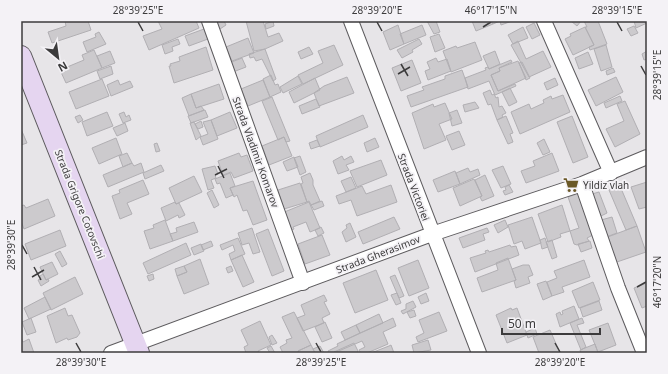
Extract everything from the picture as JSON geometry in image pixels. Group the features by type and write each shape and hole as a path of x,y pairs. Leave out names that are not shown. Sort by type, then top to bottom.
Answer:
{"street":[{"name":"Strada Vladimir Komarov","path":"209,21 303,282"},
{"name":"Strada Victoriei","path":"351,21 479,353"},
{"path":"544,21 611,173"},
{"name":"Strada Grigore Cotovschi","path":"21,56 137,348"},
{"name":"Strada Gherasimov","path":"111,353 137,348 303,282 432,234 582,184 647,157"},
{"path":"582,184 618,288 644,353"}],"building":[{"path":"65,21 88,21 91,30 52,43 48,32 66,26"},
{"path":"158,21 196,21 199,28 149,50 143,36 162,29"},
{"path":"216,21 224,21 226,25 217,31"},
{"path":"246,21 263,21 268,37 279,33 283,41 265,49 254,51"},
{"path":"273,21 274,26 266,29 265,24"},
{"path":"427,21 436,21 440,32 434,34"},
{"path":"472,21 491,21 493,24 476,31"},
{"path":"491,21 500,21 493,24"},
{"path":"500,21 512,21 501,25"},
{"path":"571,21 581,21 577,26"},
{"path":"584,21 598,21 607,44 590,50 589,47 594,45 585,27 587,27"},
{"path":"634,21 647,21 647,23 636,28"},
{"path":"534,23 540,35 532,39 526,27"},
{"path":"398,25 404,44 390,50 383,32"},
{"path":"422,25 426,35 404,44 400,34"},
{"path":"634,26 638,33 631,36 627,29"},
{"path":"523,27 528,38 513,44 508,35"},
{"path":"585,27 594,45 573,55 565,39 571,36 570,34"},
{"path":"204,29 208,39 189,46 185,36"},
{"path":"99,32 106,44 87,52 83,42 96,37 95,34"},
{"path":"439,34 445,48 435,52 430,37"},
{"path":"248,38 254,53 232,61 226,47"},
{"path":"178,39 180,44 172,47 173,51 165,54 162,45"},
{"path":"419,39 422,44 412,50 413,52 402,58 397,50"},
{"path":"518,41 526,59 543,51 551,67 529,77 511,45"},
{"path":"475,42 482,60 451,72 443,51 456,46 457,48"},
{"path":"334,45 343,65 303,84 298,75 323,63 318,51"},
{"path":"606,45 612,67 601,71 594,49"},
{"path":"206,47 213,70 174,83 169,66 171,66 170,64 180,61 179,57"},
{"path":"309,47 313,54 301,59 298,52"},
{"path":"265,49 276,79 273,81 262,59 256,61 254,57 250,58 249,54"},
{"path":"94,50 102,68 66,83 60,70 84,60 82,55"},
{"path":"110,51 115,63 102,68 97,56"},
{"path":"495,51 500,64 489,69 483,56"},
{"path":"647,51 647,59 644,60 642,54"},
{"path":"588,52 593,64 579,69 575,58"},
{"path":"242,58 246,67 233,72 229,63"},
{"path":"436,58 438,62 447,59 451,71 428,80 425,71 430,69 427,62"},
{"path":"412,60 421,83 401,91 392,68"},
{"path":"511,60 512,62 499,68 500,71 491,75 498,91 515,84 516,86 495,95 489,81 468,89 465,78 486,70 485,68 488,67 489,69"},
{"path":"518,61 526,78 498,91 491,75 500,71 499,68"},
{"path":"522,62 530,78 526,80 519,63"},
{"path":"111,66 113,74 100,79 97,71"},
{"path":"613,68 615,72 607,75 606,71"},
{"path":"462,70 468,87 411,107 407,96 424,90 422,87 445,79 445,76"},
{"path":"271,75 275,85 278,84 281,92 270,97 263,79"},
{"path":"298,76 302,84 283,93 280,87"},
{"path":"347,77 354,93 319,106 314,93 324,86"},
{"path":"616,77 623,92 596,106 588,90"},
{"path":"315,78 320,90 294,103 289,92"},
{"path":"555,78 558,85 547,90 544,83"},
{"path":"102,79 109,96 76,109 69,92"},
{"path":"118,80 120,85 130,81 133,87 111,96 107,85"},
{"path":"263,80 270,97 248,106 241,89"},
{"path":"219,84 224,99 196,108 191,94"},
{"path":"510,88 517,102 509,106 502,92"},
{"path":"490,90 492,95 494,94 496,98 498,97 499,107 502,106 506,113 502,115 503,117 497,120 491,104 488,105 483,93"},
{"path":"191,94 196,108 201,106 204,110 189,116 182,98"},
{"path":"563,95 570,112 520,134 511,112 529,104 531,109 544,103 543,100 551,96 552,99"},
{"path":"620,96 622,101 606,108 604,103"},
{"path":"272,97 290,141 286,142 284,137 278,140 262,101"},
{"path":"316,99 320,107 302,114 299,106"},
{"path":"625,101 640,134 615,147 606,129 624,121 617,104"},
{"path":"475,102 479,108 465,112 463,105"},
{"path":"445,103 452,119 439,124 446,140 424,149 412,113 433,104 434,107"},
{"path":"205,110 208,117 191,123 188,116"},
{"path":"457,110 462,123 452,126 449,113"},
{"path":"107,112 113,126 87,136 82,122"},
{"path":"124,112 126,117 129,115 131,120 123,123 119,114"},
{"path":"230,112 237,128 217,136 211,120"},
{"path":"80,115 83,120 78,123 75,117"},
{"path":"363,115 368,127 320,147 316,136"},
{"path":"506,116 513,133 510,134 513,142 508,144 497,120"},
{"path":"572,116 588,157 573,163 557,122"},
{"path":"211,120 218,139 203,145 200,137 208,134 203,122"},
{"path":"201,121 203,127 198,129 195,124"},
{"path":"194,122 201,136 196,140 190,123"},
{"path":"125,123 128,131 117,136 113,128"},
{"path":"21,129 27,143 21,145"},
{"path":"459,131 465,145 452,150 446,136"},
{"path":"284,137 292,156 269,165 262,146"},
{"path":"116,138 122,154 99,164 92,148"},
{"path":"375,138 379,147 367,152 364,143"},
{"path":"544,139 550,152 543,155 537,143"},
{"path":"317,140 320,146 311,149 309,143"},
{"path":"157,143 160,151 156,152 154,144"},
{"path":"127,153 132,163 123,167 119,156"},
{"path":"239,153 241,157 247,155 253,171 234,178 231,172 223,175 218,161"},
{"path":"552,153 559,171 526,183 521,171 535,166 533,161"},
{"path":"300,156 306,172 300,175 294,158"},
{"path":"342,156 344,160 351,156 354,162 346,165 349,170 338,174 333,161"},
{"path":"294,157 298,167 287,171 283,162"},
{"path":"381,160 387,175 357,187 350,171"},
{"path":"132,163 134,166 141,163 144,172 108,187 103,175"},
{"path":"161,165 164,171 145,179 143,173"},
{"path":"215,166 218,174 215,175 216,178 211,180 214,188 208,190 202,169"},
{"path":"503,166 511,184 501,188 492,170"},
{"path":"468,168 470,172 478,169 480,175 460,184 456,173"},
{"path":"455,171 460,184 438,192 433,180"},
{"path":"230,173 235,186 230,188 233,195 226,198 220,183 217,184 215,179"},
{"path":"310,173 313,180 313,185 320,201 311,205 309,201 307,202 301,184 303,183 301,177"},
{"path":"485,175 494,196 482,201 480,197 482,196 475,180"},
{"path":"194,176 202,192 176,204 169,188"},
{"path":"351,177 356,188 346,192 341,181"},
{"path":"474,179 482,196 460,206 453,188"},
{"path":"143,180 149,194 127,203 132,214 120,219 112,196 120,193 119,190"},
{"path":"253,181 267,220 253,225 247,210 243,211 237,195 234,197 230,188"},
{"path":"647,182 647,207 639,209 631,187"},
{"path":"300,183 307,202 284,209 278,190"},
{"path":"391,185 397,202 357,216 351,200 339,204 336,196 362,186 366,194"},
{"path":"509,185 513,192 505,195 503,191 506,190 505,187"},
{"path":"620,186 637,226 626,230 609,190"},
{"path":"212,190 219,205 214,208 207,193"},
{"path":"599,192 607,213 599,217 592,194"},
{"path":"577,194 580,195 593,235 587,238 589,241 577,245 574,244 570,231 579,228 568,197"},
{"path":"48,199 55,216 24,229 21,221 21,206 24,205 26,208"},
{"path":"322,201 324,206 314,210 311,205"},
{"path":"175,202 176,204 179,203 185,215 179,218 178,215 166,221 161,208"},
{"path":"309,202 320,228 310,232 306,222 293,227 294,229 290,231 282,213"},
{"path":"562,205 570,231 560,234 561,237 548,242 538,214"},
{"path":"394,217 400,229 363,244 358,232"},
{"path":"532,217 541,243 525,249 522,241 514,244 508,225"},
{"path":"612,217 617,233 606,237 601,220"},
{"path":"165,220 173,241 150,249 144,231 154,228 153,225"},
{"path":"505,220 508,227 498,233 494,225"},
{"path":"194,222 198,232 173,241 170,234 177,232 176,228"},
{"path":"350,223 356,237 346,242 342,232 347,228 346,225"},
{"path":"637,226 646,252 614,263 605,238"},
{"path":"321,227 324,233 318,236 315,230"},
{"path":"252,228 260,252 253,254 249,243 242,245 238,233"},
{"path":"487,228 489,232 483,234 485,240 463,248 459,238"},
{"path":"268,229 284,271 272,276 256,234"},
{"path":"60,230 66,246 31,260 25,244"},
{"path":"322,235 330,255 305,264 298,244"},
{"path":"238,238 245,254 231,260 229,254 235,251 233,245 222,250 220,245"},
{"path":"545,238 548,247 542,249 540,240"},
{"path":"552,240 557,257 552,259 546,242"},
{"path":"211,241 213,246 203,250 201,245"},
{"path":"590,241 592,248 581,252 578,244"},
{"path":"186,243 191,255 148,274 143,263"},
{"path":"201,244 204,251 194,255 191,248"},
{"path":"510,245 511,247 516,246 519,255 475,272 470,258 486,253 485,251 488,250 489,252"},
{"path":"60,251 67,264 62,267 55,254"},
{"path":"242,255 254,282 243,287 231,260"},
{"path":"508,258 516,280 482,292 477,278 498,270 496,263"},
{"path":"200,259 209,284 184,294 177,276 187,272 184,266"},
{"path":"418,260 429,288 409,296 398,268"},
{"path":"584,260 590,277 562,287 564,292 552,296 547,282 557,278 554,271"},
{"path":"52,262 58,274 46,280 40,267"},
{"path":"523,265 529,265 533,275 528,277 530,283 516,288 514,281 516,280 512,269"},
{"path":"184,266 187,272 177,276 175,269"},
{"path":"231,266 233,271 228,273 226,268"},
{"path":"376,270 388,300 355,313 343,283"},
{"path":"43,274 46,280 48,279 49,281 41,286 38,280 41,279 40,276"},
{"path":"153,274 154,279 149,281 147,276"},
{"path":"395,275 404,296 399,298 390,277"},
{"path":"75,277 83,294 51,310 43,293"},
{"path":"546,281 552,296 543,300 537,284"},
{"path":"593,282 600,300 579,308 572,291"},
{"path":"647,283 647,306 642,308 634,288"},
{"path":"397,293 401,303 396,305 391,295"},
{"path":"426,293 429,301 421,304 418,297"},
{"path":"324,295 327,301 324,302 330,314 322,318 324,323 303,331 297,318 305,315 301,305"},
{"path":"45,297 51,309 29,319 24,308"},
{"path":"413,301 416,307 403,314 401,311 406,309 406,304"},
{"path":"599,301 602,310 583,317 580,308"},
{"path":"574,306 579,319 560,327 556,314 560,312 561,315 563,314 562,311"},
{"path":"65,308 68,316 72,315 80,333 77,337 68,340 67,338 56,343 47,316"},
{"path":"511,308 512,310 517,308 527,335 507,343 496,315"},
{"path":"414,310 416,316 410,318 407,312"},
{"path":"294,312 311,345 298,351 299,353 283,353 280,347 287,343 286,340 292,338 282,317"},
{"path":"439,312 447,331 418,342 416,337 424,333 419,320"},
{"path":"379,314 383,323 360,333 356,325"},
{"path":"31,318 36,332 27,335 22,322"},
{"path":"393,318 396,326 383,332 388,344 367,353 361,353 359,350 365,347 362,341 334,353 329,353 328,351 338,346 337,344"},
{"path":"582,318 584,323 577,325 586,347 581,350 570,323"},
{"path":"260,321 271,345 258,351 259,353 246,353 244,347 248,345 241,330"},
{"path":"325,322 332,338 322,342 315,327"},
{"path":"608,323 616,345 598,352 589,330"},
{"path":"356,325 360,333 345,340 341,332"},
{"path":"535,328 537,334 528,338 526,332"},
{"path":"550,330 560,353 539,353 533,337"},
{"path":"272,335 277,343 272,345 269,337"},
{"path":"21,338 23,342 29,339 34,353 21,353"},
{"path":"428,340 431,350 414,353 412,345"},
{"path":"354,343 358,351 357,353 334,352"},
{"path":"595,344 598,353 581,353 580,350"},
{"path":"311,345 315,353 299,353 298,351"},
{"path":"391,345 394,353 371,353 389,346"},
{"path":"271,346 275,353 270,353 267,348"},
{"path":"320,346 324,353 315,353 313,349"}],"place":[{"name":"Yildiz vlah","path":"571,185"}]}
